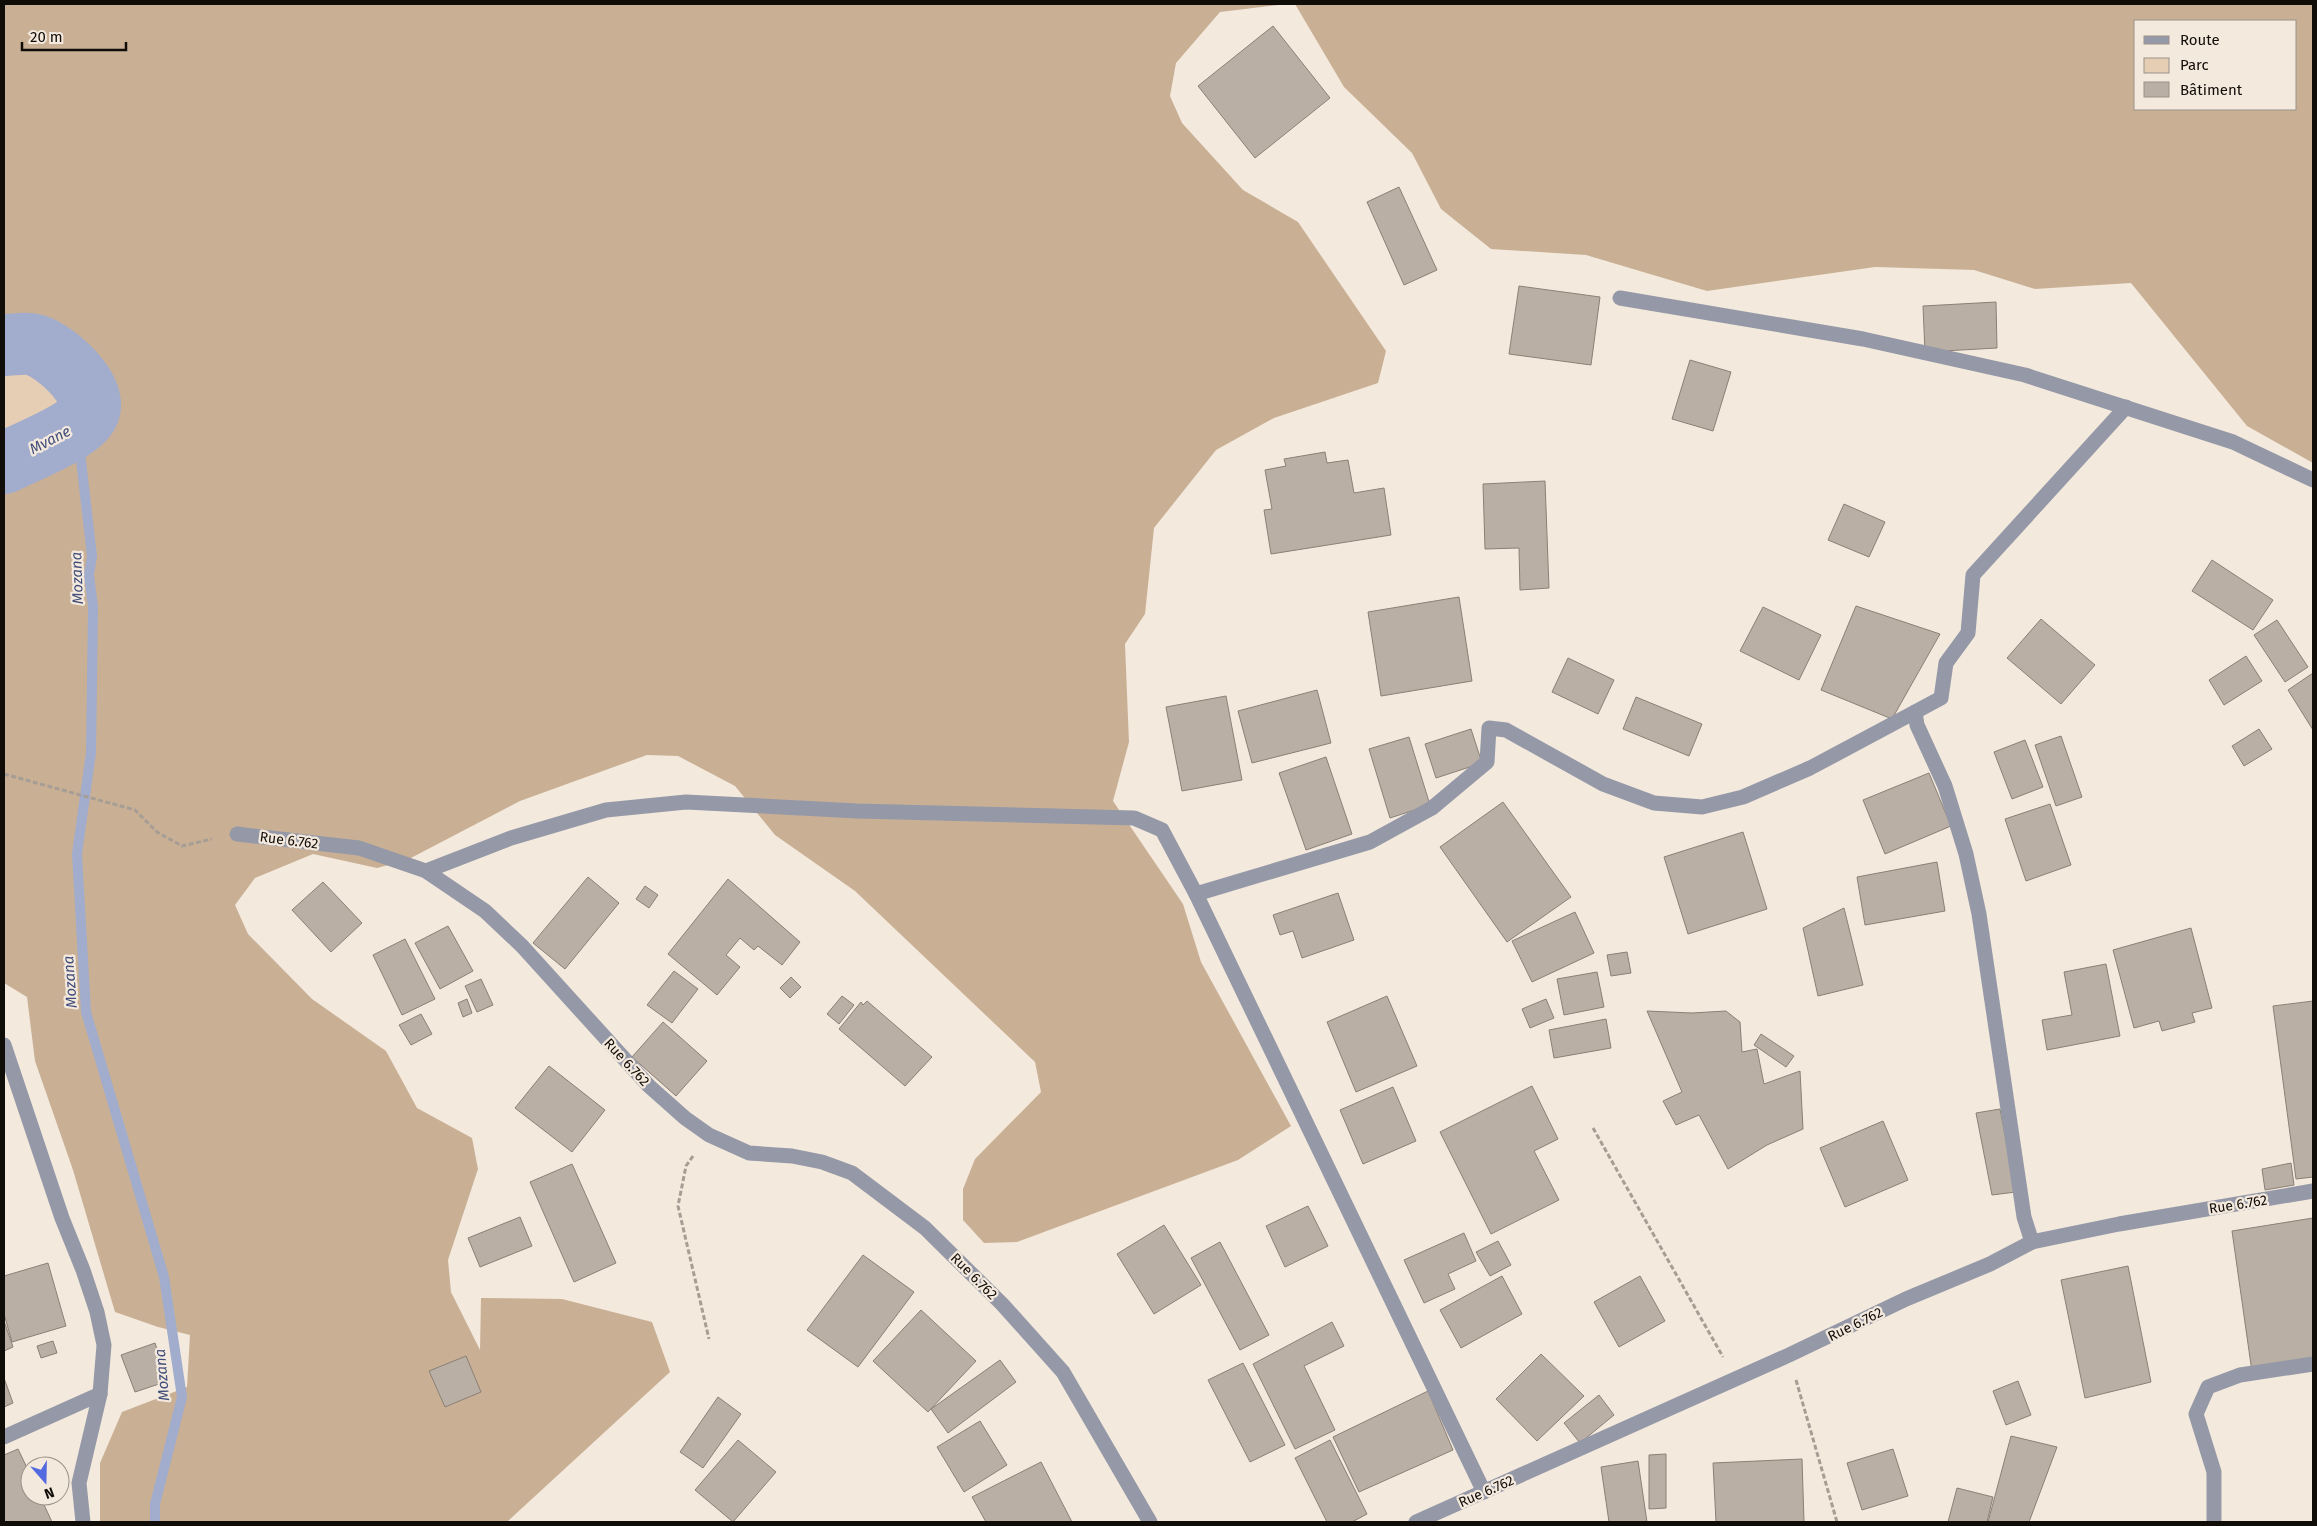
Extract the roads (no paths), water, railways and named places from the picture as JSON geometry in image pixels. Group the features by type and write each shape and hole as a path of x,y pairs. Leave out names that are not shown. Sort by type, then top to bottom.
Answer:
{"street":[{"path":"1620,298 1863,339 2025,376 2233,442 2313,480"},
{"path":"1196,894 1370,842 1432,808 1487,762 1489,728 1506,730 1604,784 1654,803 1702,807 1744,797 1810,768 1941,698 1946,663 1968,633 1974,575 2126,407"},
{"path":"1915,712 1917,725 1946,786 1966,854 1982,934 2024,1217 2032,1242"},
{"path":"426,871 510,838 606,810 686,802 857,811 1134,818 1162,830 1196,894 1484,1492"},
{"name":"Rue 6.762","path":"237,834 359,848 426,871 484,910 522,946 649,1086 685,1118 709,1135 749,1153 792,1156 822,1162 852,1173 926,1228 1002,1304 1063,1372 1150,1522"},
{"path":"4,1045 62,1218 83,1270 104,1345 100,1394 79,1484 83,1522"},
{"name":"Rue 6.762","path":"1416,1522 1789,1355 2032,1242 2119,1224 2313,1191"},
{"path":"2214,1522 2214,1472 2196,1414 2208,1387 2240,1375 2313,1364"},
{"path":"4,1437 100,1394"}],"waterway":[{"name":"Mvane","path":"4,345 31,344 54,355 74,373 82,384 88,395 90,405 87,415 72,429 4,463"},
{"name":"Mozana","path":"77,426 92,556 89,575 93,607 91,753 77,854 86,1012 164,1277 182,1397 155,1504 155,1522"}]}
